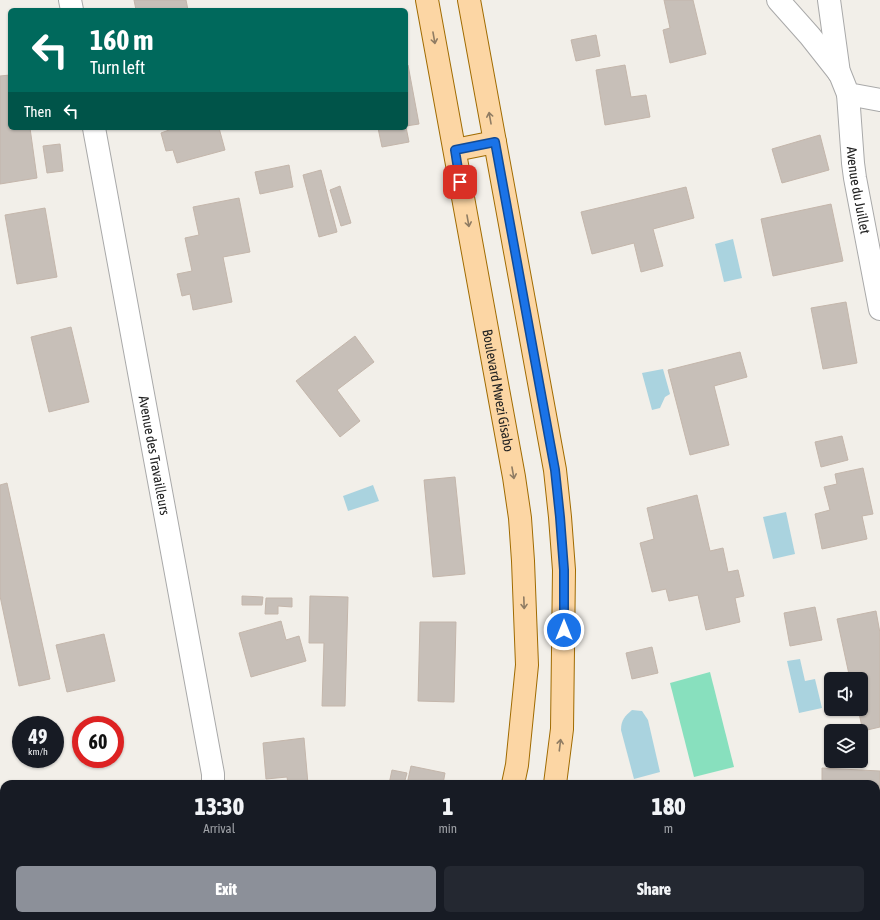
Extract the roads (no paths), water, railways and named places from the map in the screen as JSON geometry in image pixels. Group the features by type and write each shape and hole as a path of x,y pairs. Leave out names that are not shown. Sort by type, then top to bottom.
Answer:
{"main road":[{"name":"Boulevard Mwezi Gisabo","path":"427,0 514,477 520,518 523,561 526,665 517,765 514,780"},
{"path":"469,0 555,470 564,570 562,729 556,780"},
{"path":"455,150 495,142"}],"street":[{"path":"778,0 810,36 840,74"},
{"path":"829,0 840,74"},
{"name":"Avenue du Juillet","path":"840,74 848,94 855,178 880,309"},
{"path":"848,94 880,100"},
{"name":"Avenue des Travailleurs","path":"94,130 213,780"}],"water":[{"path":"733,239 742,278 724,282 715,244"},
{"path":"663,369 670,394 665,397 660,408 652,410 642,373"},
{"path":"373,485 379,501 348,511 343,496"},
{"path":"786,512 795,554 773,559 763,517"},
{"path":"800,659 805,681 815,679 822,708 799,713 787,661"},
{"path":"632,710 642,711 648,720 660,772 634,779 621,730 624,718"}]}
